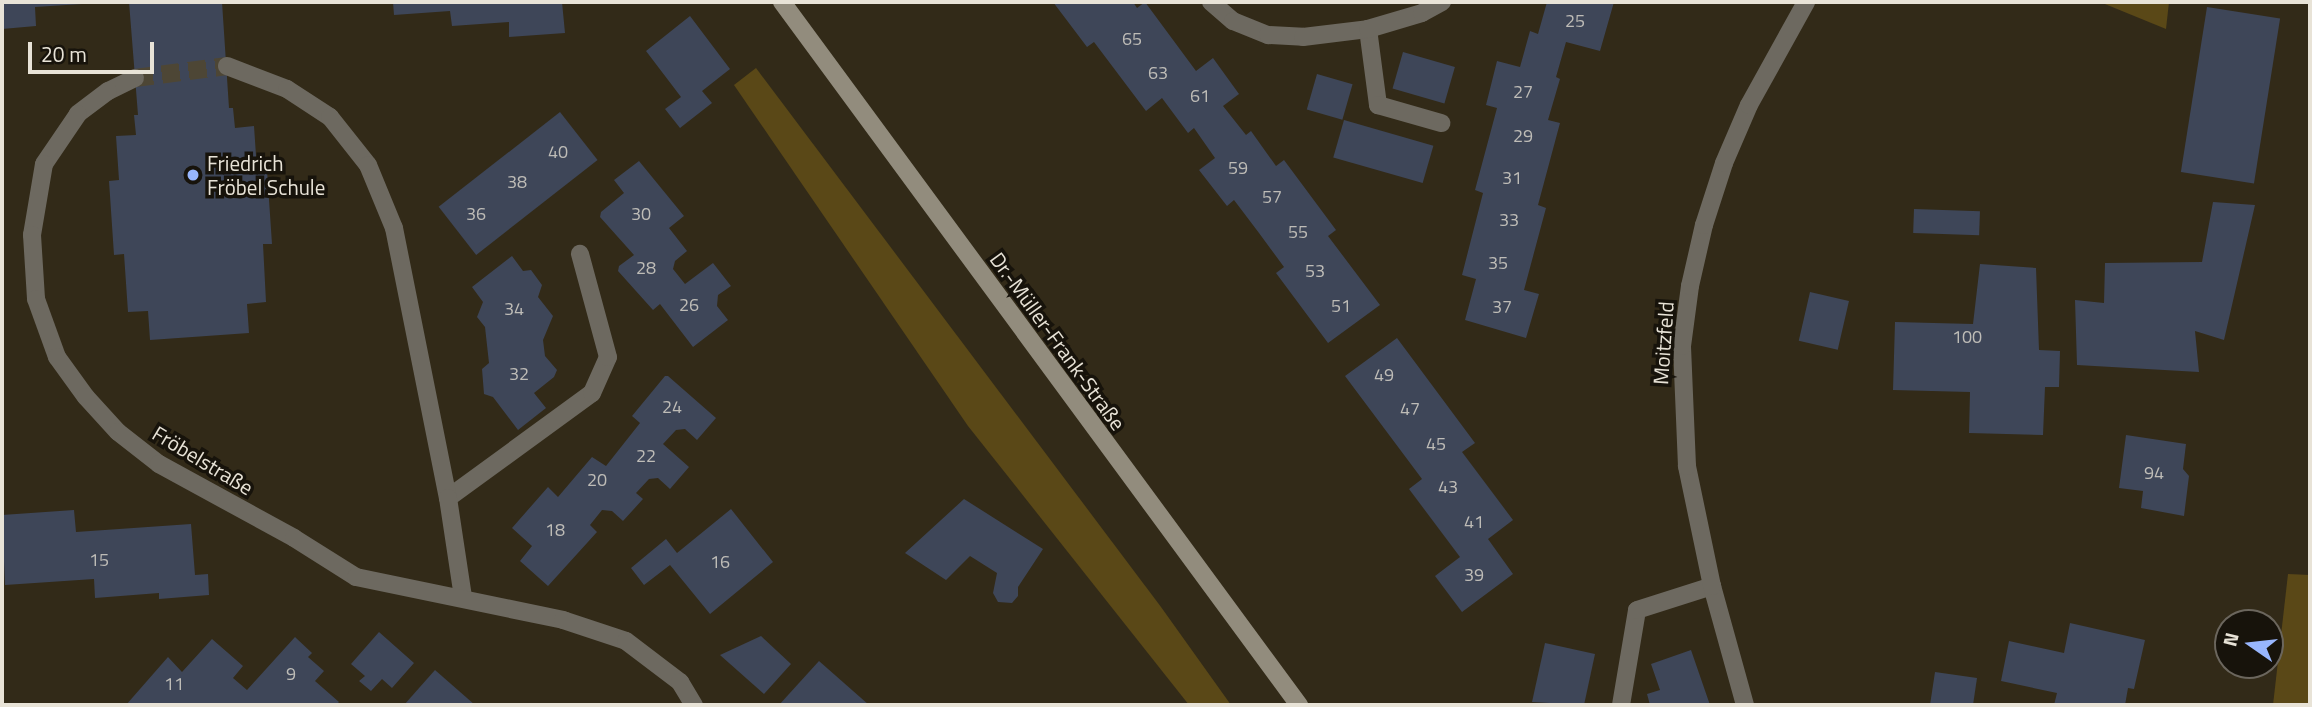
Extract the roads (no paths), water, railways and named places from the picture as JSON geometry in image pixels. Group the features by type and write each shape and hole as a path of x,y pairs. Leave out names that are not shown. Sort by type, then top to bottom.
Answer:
{"main road":[{"name":"Dr.-Müller-Frank-Straße","path":"782,2 1299,705"}],"street":[{"path":"1211,2 1233,22 1268,35 1303,37 1368,30 1422,13 1442,2"},
{"name":"Moitzfeld","path":"1745,705 1712,586 1687,466 1682,346 1690,286 1704,225 1724,163 1749,105 1806,2"},
{"path":"1368,30 1378,105 1441,123"},
{"path":"227,66 287,89 330,117 368,166 394,228 448,498 463,597"},
{"name":"Fröbelstraße","path":"135,78 107,90 78,114 44,164 32,235 36,299 57,357 86,397 118,432 159,464 294,538 356,577 463,597 562,620 626,641 680,682 694,705"},
{"path":"448,498 592,393 608,357 580,254"},
{"path":"1620,705 1637,610 1712,586"}],"tunnel":[{"path":"135,78 227,66"}],"place":[{"name":"Friedrich Fröbel Schule","path":"193,175"}]}
